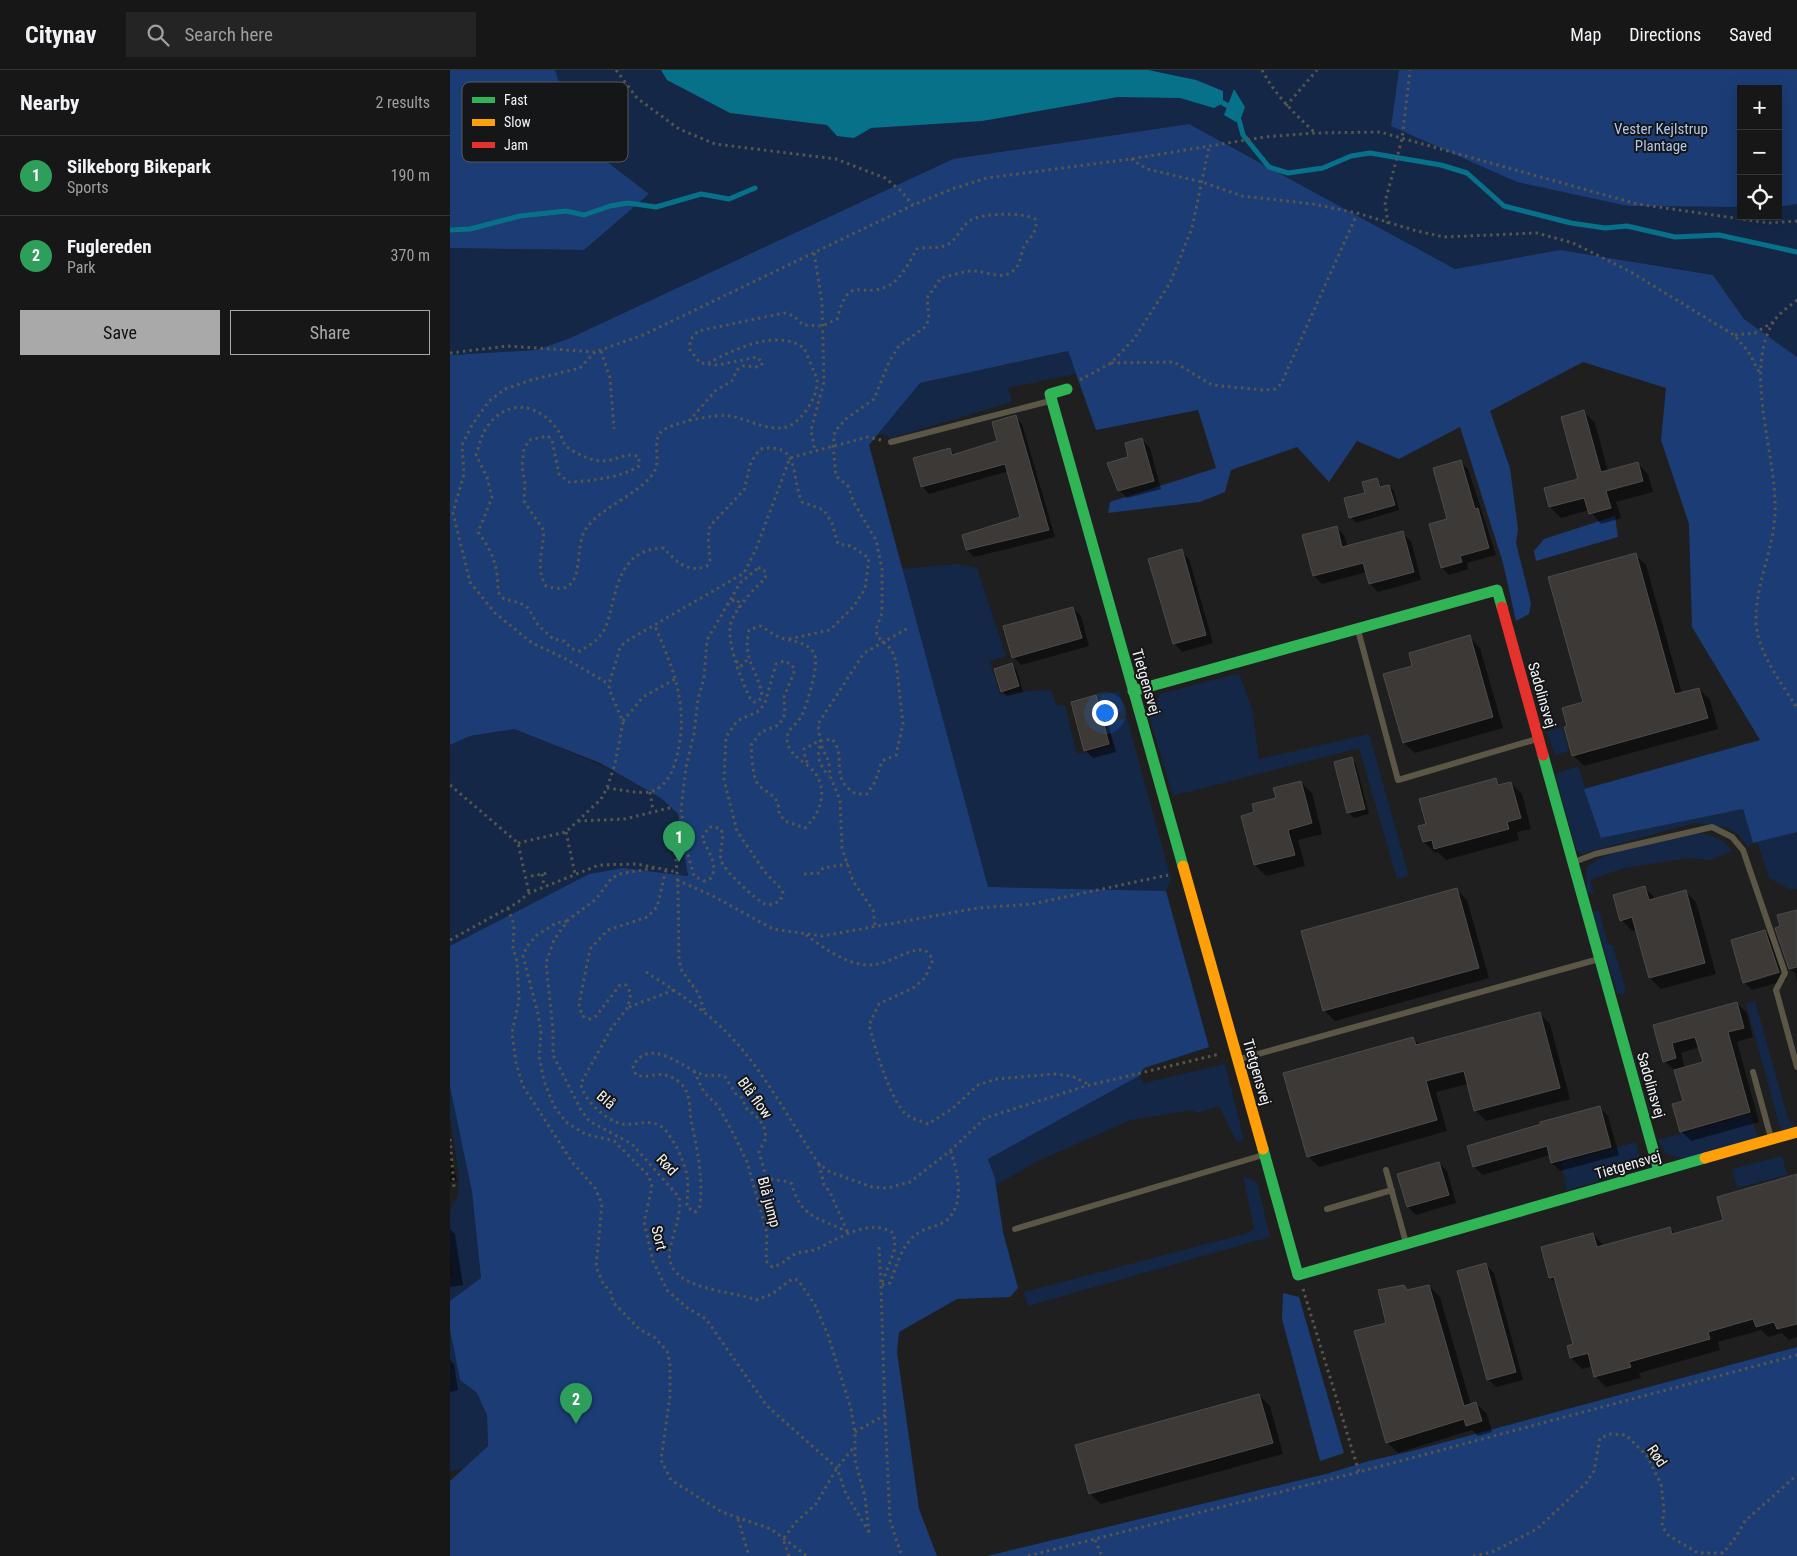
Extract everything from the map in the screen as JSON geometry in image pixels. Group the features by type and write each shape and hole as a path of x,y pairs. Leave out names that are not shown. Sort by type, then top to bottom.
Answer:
{"street":[{"path":"1052,401 1050,394 1067,389"},
{"name":"Tietgensvej","path":"1052,401 1298,1276 1797,1132"},
{"name":"Sadolinsvej","path":"1133,691 1497,590 1659,1171"}],"lane":[{"path":"891,442 1052,401"},
{"path":"1358,629 1398,780 1539,739"},
{"path":"1573,862 1595,854 1712,827 1732,837 1743,850 1785,973 1776,990 1797,1067"},
{"path":"1236,1055 1600,959"},
{"path":"1753,1072 1772,1139"},
{"path":"1015,1229 1264,1154"},
{"path":"1386,1170 1406,1244"},
{"path":"1327,1209 1392,1190"}],"path":[{"path":"616,70 625,82"},
{"path":"1262,70 1271,87 1286,106 1315,133"},
{"path":"1286,106 1317,70"},
{"path":"1388,224 1385,202 1402,139 1410,70"},
{"path":"628,86 637,98 679,129 715,144 836,160 854,165 885,178 900,190 913,205"},
{"path":"450,353 507,346 601,351 643,335 913,205 952,189 987,178 1131,159 1264,137 1315,133 1380,132 1637,204 1769,223 1797,221"},
{"path":"1111,363 1134,338 1170,283 1192,228 1209,147"},
{"path":"1131,159 1147,169 1202,182 1242,196 1313,204 1357,213 1388,224 1444,236 1537,233 1573,243 1629,271 1734,335 1748,351 1759,372"},
{"path":"1067,389 1097,369 1111,363 1174,362 1212,385 1264,390 1275,389 1281,384 1357,213"},
{"path":"814,253 822,302 824,382 811,430 815,451"},
{"path":"1734,335 1755,333 1775,320 1797,300"},
{"path":"1775,320 1763,347 1759,372 1772,463 1775,514 1771,545 1761,581 1756,620 1764,652 1797,708"},
{"path":"688,422 715,391 732,381 737,370 744,366 759,367 763,363 757,357 718,365 708,363 734,350 757,343 790,342 804,348 816,377 817,386 799,420 783,428 764,426 728,415 670,426 661,432 656,440 658,461 653,474 587,528 579,548 578,572 570,585 556,590 546,586 540,577 540,557 544,531 524,501 525,484 522,466 524,449 529,440 548,436 552,440 559,474 569,482 589,481 632,470 639,466 639,457 633,454 602,461 584,457 565,446 561,434 551,422 536,410 525,406 504,411 491,422 482,434 476,455 487,478 492,498 478,532 494,555 498,573 498,592 504,599 520,602 528,608 538,625 553,639 564,640 572,649 580,651 600,637 607,622 624,570 637,553 650,548 664,548 675,561 684,566 695,569 707,566 710,560 708,538 710,526 744,490 751,462 760,449 774,446 786,451 790,458 796,488 802,502 824,510 832,523 838,544 851,546 869,558 864,589 852,607 830,630 789,639"},
{"path":"601,351 610,378 614,429"},
{"path":"595,352 580,368 531,380 504,390 489,402 472,425 462,445 464,474 453,513 470,582 495,613 532,643 568,660 609,684"},
{"path":"790,458 868,437 891,442"},
{"path":"622,722 609,688 620,648 625,642 744,573 756,549 790,458"},
{"path":"758,568 762,568 766,573 765,579 754,588 739,609 730,628 736,660 750,698 754,702 759,701 762,696 749,658 746,645 749,630 760,626 778,637 805,644 814,653 816,664 803,714 788,732 787,740 793,756 809,766 817,777 823,792 822,805 814,820 805,828 785,821 779,814 779,806 774,795 760,786 755,779 752,746 761,732 779,725 785,714 784,697 795,670 791,664 784,661 776,664 765,702 759,711 736,721 730,727 726,737 724,764 727,798 737,831 764,871 783,893 780,901 774,904 766,904 727,870 721,861 724,837 721,829 709,827 704,832 702,838 715,864 715,872 712,878 704,881 694,876 681,810 686,767 694,734 698,699 704,678 707,640 724,607 740,583 758,568"},
{"path":"724,607 734,600 738,600 739,609"},
{"path":"607,788 650,792 668,780 677,755 683,723 682,705 675,679 654,626"},
{"path":"875,925 873,910 853,881 842,848 840,800 830,776 829,762 821,745 818,724 864,653 908,628"},
{"path":"736,660 741,666 749,658"},
{"path":"518,842 566,832 601,799 615,764 622,722 642,697 675,679"},
{"path":"821,745 818,758 823,769 830,776"},
{"path":"450,785 518,842 529,893"},
{"path":"650,792 654,811"},
{"path":"577,821 625,819 673,807"},
{"path":"566,832 575,874"},
{"path":"685,838 675,844 679,960 682,971 698,993 706,1013"},
{"path":"450,940 508,908 529,893 599,865 637,864 677,872"},
{"path":"804,874 820,873 823,868 848,864"},
{"name":"Rød","path":"654,868 619,874 611,879 596,899 568,920 554,940 546,963 553,1030 553,1055 580,1110 590,1121 632,1144 679,1197 680,1206 668,1257 671,1268 681,1278 704,1288 756,1300 772,1294 792,1279 798,1280 815,1304 828,1336 850,1409 854,1432"},
{"path":"628,1008 632,993 626,984 620,985 596,1016 590,1019 582,1016 578,1004 588,953 608,930 647,917 657,907 666,870"},
{"path":"677,880 713,896 773,930 822,936 978,908 1032,904 1184,872"},
{"path":"542,873 544,886"},
{"path":"531,876 548,873"},
{"path":"508,908 514,925 513,948 517,962 519,1000 512,1033 516,1064 523,1086 572,1162 595,1188 602,1204 596,1267 611,1293 613,1302 639,1328 654,1337 667,1351 670,1364 670,1396 661,1460 671,1480 737,1518 771,1529 807,1556"},
{"name":"Sort","path":"568,920 556,923 537,935 527,946 523,956 538,1014 541,1033 540,1056 544,1081 554,1106 566,1122 585,1134 614,1141 650,1176 652,1187 644,1222 653,1260 667,1290 686,1307 706,1319 767,1406 837,1468 846,1494 869,1533 865,1497 855,1460 855,1446"},
{"path":"806,934 831,953 854,963 882,963 913,949 925,950 933,959 925,978 913,988 879,1004 869,1025 875,1048 893,1093 906,1114 928,1124 952,1110 978,1085 997,1079 1054,1074 1072,1076 1090,1085"},
{"path":"646,972 706,1013 733,1039 762,1078 819,1164 824,1185 830,1192 848,1232 880,1228 893,1233 895,1246 881,1285"},
{"path":"628,1008 674,990"},
{"name":"Blå","path":"628,1008 611,1030 581,1083 581,1090 587,1098 615,1122 625,1125 646,1121 665,1130 684,1165 688,1184 688,1208 695,1212 700,1206 701,1164 691,1124 687,1093 678,1081 662,1073 641,1077 633,1071 636,1061 655,1054 669,1056 694,1071"},
{"path":"819,1164 830,1172 865,1185 888,1188 910,1182 950,1151 985,1118 1086,1086 1236,1055"},
{"name":"Blå flow","path":"694,1071 708,1076 721,1075 726,1077 736,1094 742,1098 746,1108 759,1119 766,1138 760,1152 766,1177 792,1184 796,1197 807,1213 819,1221 848,1232"},
{"name":"Blå jump","path":"694,1071 704,1092 718,1106 747,1162 767,1233 766,1261 772,1267 785,1263 795,1254 817,1249 848,1232"},
{"path":"450,1139 454,1187"},
{"path":"881,1285 890,1283 901,1252 915,1235 949,1219 957,1200 958,1173 950,1151"},
{"path":"879,1247 890,1520 900,1551 904,1556"},
{"path":"1298,1276 1359,1472"},
{"path":"1028,1556 1359,1472 1797,1355"},
{"path":"783,1539 796,1522 816,1504 837,1468 855,1446 854,1432 862,1430 885,1415"},
{"name":"Rød","path":"1473,1556 1492,1552 1537,1529 1586,1483 1594,1470 1600,1438 1611,1434 1626,1435 1646,1456 1661,1484 1664,1510 1662,1526 1668,1535 1698,1553 1723,1552 1736,1537 1745,1521 1797,1475"},
{"path":"737,1518 749,1556"},
{"path":"783,1539 789,1556"},
{"path":"1095,1540 1102,1556"}],"shaded area":[{"path":"555,70 1399,70 1391,126 1628,206 1737,207 1737,220 1782,220 1782,206 1797,204 1797,357 1744,319 1713,275 1560,250 1455,269 1189,124 953,159 568,339 536,350 450,355 450,248 584,250 649,194 607,162 628,162 628,82 559,82"},
{"path":"661,70 1148,70 1196,80 1223,91 1223,103 1214,108 1180,98 1118,97 982,121 871,128 854,138 837,136 827,125 730,113 667,80"},
{"path":"1234,89 1245,107 1241,118 1236,122 1224,115"},
{"path":"1068,351 1076,374 1008,388 1012,402 891,438 879,433 920,383"},
{"path":"958,564 977,568 1006,656 990,661 1000,695 1051,690 1057,706 1065,705 1076,752 1081,754 1113,746 1108,723 1127,718 1171,879 1166,891 988,888 902,569"},
{"path":"1239,673 1252,709 1259,759 1369,734 1409,876 1397,879 1359,748 1173,796 1149,716 1160,694"},
{"path":"1119,691 1124,711 1104,713 1100,696"},
{"path":"1562,727 1569,751 1555,755 1547,732"},
{"path":"514,729 604,766 652,792 669,804 680,822 688,876 623,868 589,874 450,946 450,745 470,736"},
{"path":"1578,766 1602,838 1743,809 1753,843 1748,847 1739,835 1728,828 1695,823 1581,854 1576,850 1555,774"},
{"path":"1797,832 1797,889 1789,889 1769,878 1757,841"},
{"path":"1695,833 1706,834 1716,838 1725,843 1732,851 1710,860 1688,858 1624,868 1590,880 1594,893 1587,893 1586,868 1596,861 1623,849"},
{"path":"1599,910 1608,944 1613,946 1626,990 1623,995 1617,993 1593,912"},
{"path":"1755,1001 1789,1122 1793,1122 1794,1127 1781,1131 1746,1004"},
{"path":"1225,1064 1244,1140 1237,1142 1219,1106 1197,1113 1192,1110 1131,1120 1040,1160 996,1185 988,1159 1139,1076 1144,1083"},
{"path":"450,1087 472,1192 481,1279 450,1301 450,1278 454,1276 450,1251 450,1211 458,1196 459,1174 450,1117"},
{"path":"1751,1114 1758,1139 1685,1159 1666,1154 1658,1140"},
{"path":"1636,1142 1639,1154 1635,1171 1567,1190 1561,1163"},
{"path":"1782,1156 1787,1175 1737,1188 1732,1169"},
{"path":"1243,1176 1257,1182 1270,1237 1028,1306 1024,1292 1248,1233 1254,1228"},
{"path":"450,1330 460,1380 477,1392 487,1415 488,1446 463,1469 450,1471"}],"green space":[{"path":"450,70 555,70 559,82 462,82 462,162 607,162 649,194 584,250 450,248"},
{"name":"Vester Kejlstrup Plantage","path":"1399,70 1797,70 1797,204 1782,206 1782,85 1737,85 1737,207 1628,206 1517,182 1391,126"},
{"path":"1189,124 1455,269 1560,250 1713,275 1744,319 1797,357 1797,832 1753,843 1743,809 1601,838 1584,789 1760,740 1692,627 1689,524 1661,440 1666,388 1583,362 1490,411 1510,468 1518,529 1516,543 1531,603 1529,614 1516,621 1503,563 1460,427 1399,459 1357,441 1329,482 1297,447 1231,470 1225,492 1200,502 1108,513 1110,502 1216,468 1198,410 1096,430 1068,351 920,383 869,445 988,887 1166,891 1209,1047 1144,1068 1139,1076 988,1159 995,1179 1003,1232 1018,1288 1010,1297 957,1299 899,1332 897,1352 919,1509 937,1556 450,1556 450,1481 488,1446 487,1415 477,1393 460,1380 450,1330 450,1301 481,1278 472,1192 450,1087 450,946 589,874 623,868 688,876 678,814 661,798 600,763 514,729 470,736 450,745 450,355 536,350 568,339 953,159"},
{"path":"1615,516 1618,537 1536,561 1534,551 1544,539"},
{"path":"1283,1293 1299,1297 1344,1453 1320,1461 1282,1319"},
{"path":"1797,1347 1797,1556 987,1556 1326,1474"}],"building":[{"path":"1584,410 1601,472 1638,462 1643,481 1606,491 1611,508 1589,514 1584,498 1549,507 1544,488 1578,479 1561,417"},
{"path":"1016,415 1049,530 966,550 962,535 1020,517 1005,464 921,487 913,458 950,448 952,455 997,441 992,422"},
{"path":"1142,438 1154,481 1118,491 1107,463 1128,457 1125,443"},
{"path":"1461,460 1475,509 1478,508 1489,548 1460,556 1462,562 1441,568 1429,524 1447,519 1433,468"},
{"path":"1377,478 1380,487 1389,485 1395,505 1349,518 1344,498 1365,493 1362,482"},
{"path":"1337,526 1342,547 1403,531 1414,572 1369,584 1363,563 1313,576 1302,535"},
{"path":"1182,549 1206,635 1173,644 1148,559"},
{"path":"1636,553 1675,694 1699,688 1708,718 1572,756 1564,727 1567,726 1562,708 1583,702 1548,577"},
{"path":"1073,607 1082,638 1012,658 1003,626"},
{"path":"1470,635 1493,717 1403,743 1383,674 1412,666 1409,653"},
{"path":"1012,663 1019,686 1001,692 994,669"},
{"path":"1096,695 1109,744 1084,751 1071,702"},
{"path":"1352,757 1365,809 1347,813 1334,762"},
{"path":"1496,778 1498,785 1511,782 1521,818 1507,822 1509,829 1434,849 1432,840 1423,842 1418,826 1426,824 1419,799"},
{"path":"1301,781 1312,823 1288,830 1295,855 1254,865 1241,816 1254,812 1252,804 1276,798 1273,788"},
{"path":"1645,886 1649,900 1686,890 1705,963 1649,978 1632,917 1620,921 1613,895"},
{"path":"1457,888 1479,968 1323,1011 1301,931"},
{"path":"1797,910 1797,967 1789,969 1775,928 1780,926 1777,915"},
{"path":"1765,930 1779,972 1743,983 1731,940"},
{"path":"1737,1002 1744,1028 1728,1032 1750,1112 1680,1132 1672,1104 1683,1101 1674,1070 1703,1062 1695,1037 1672,1043 1676,1058 1663,1062 1653,1025"},
{"path":"1540,1012 1560,1088 1474,1111 1464,1071 1426,1081 1437,1120 1307,1157 1283,1073 1413,1037 1416,1045"},
{"path":"1600,1106 1611,1147 1551,1163 1547,1146 1473,1167 1467,1146 1541,1124 1540,1122"},
{"path":"1439,1162 1449,1195 1407,1207 1397,1174"},
{"path":"1797,1174 1797,1324 1777,1329 1774,1322 1756,1327 1753,1319 1708,1332 1710,1339 1629,1362 1631,1367 1594,1377 1588,1353 1570,1358 1567,1346 1573,1344 1554,1277 1549,1278 1541,1247 1593,1233 1597,1247 1670,1227 1672,1234 1723,1220 1717,1197"},
{"path":"1486,1263 1516,1372 1487,1380 1457,1271"},
{"path":"1404,1285 1407,1290 1429,1285 1464,1406 1476,1402 1482,1421 1466,1426 1464,1419 1386,1443 1354,1331 1386,1323 1378,1290"},
{"path":"1259,1394 1273,1443 1089,1494 1075,1445"}],"waterway":[{"path":"1223,103 1228,106"},
{"path":"1239,120 1243,135 1269,167 1288,173 1323,168 1351,156 1370,153 1441,165 1467,173 1504,206 1571,223 1605,228 1627,226 1675,237 1719,235 1797,252"},
{"path":"450,230 470,229 520,216 566,211 584,215 610,206 628,203 656,207 701,194 729,199 755,188"}],"traffic: fast":[{"path":"1067,389 1050,394 1183,866"},
{"path":"1133,691 1497,590 1502,607"},
{"path":"1543,755 1659,1171"},
{"path":"1263,1149 1298,1275 1705,1158"}],"traffic: slow":[{"path":"1183,866 1263,1149"},
{"path":"1705,1158 1797,1132"}],"traffic: jam":[{"path":"1502,607 1543,755"}],"place":[{"name":"Silkeborg Bikepark","path":"679,862"},
{"name":"Fuglereden","path":"576,1424"}]}
